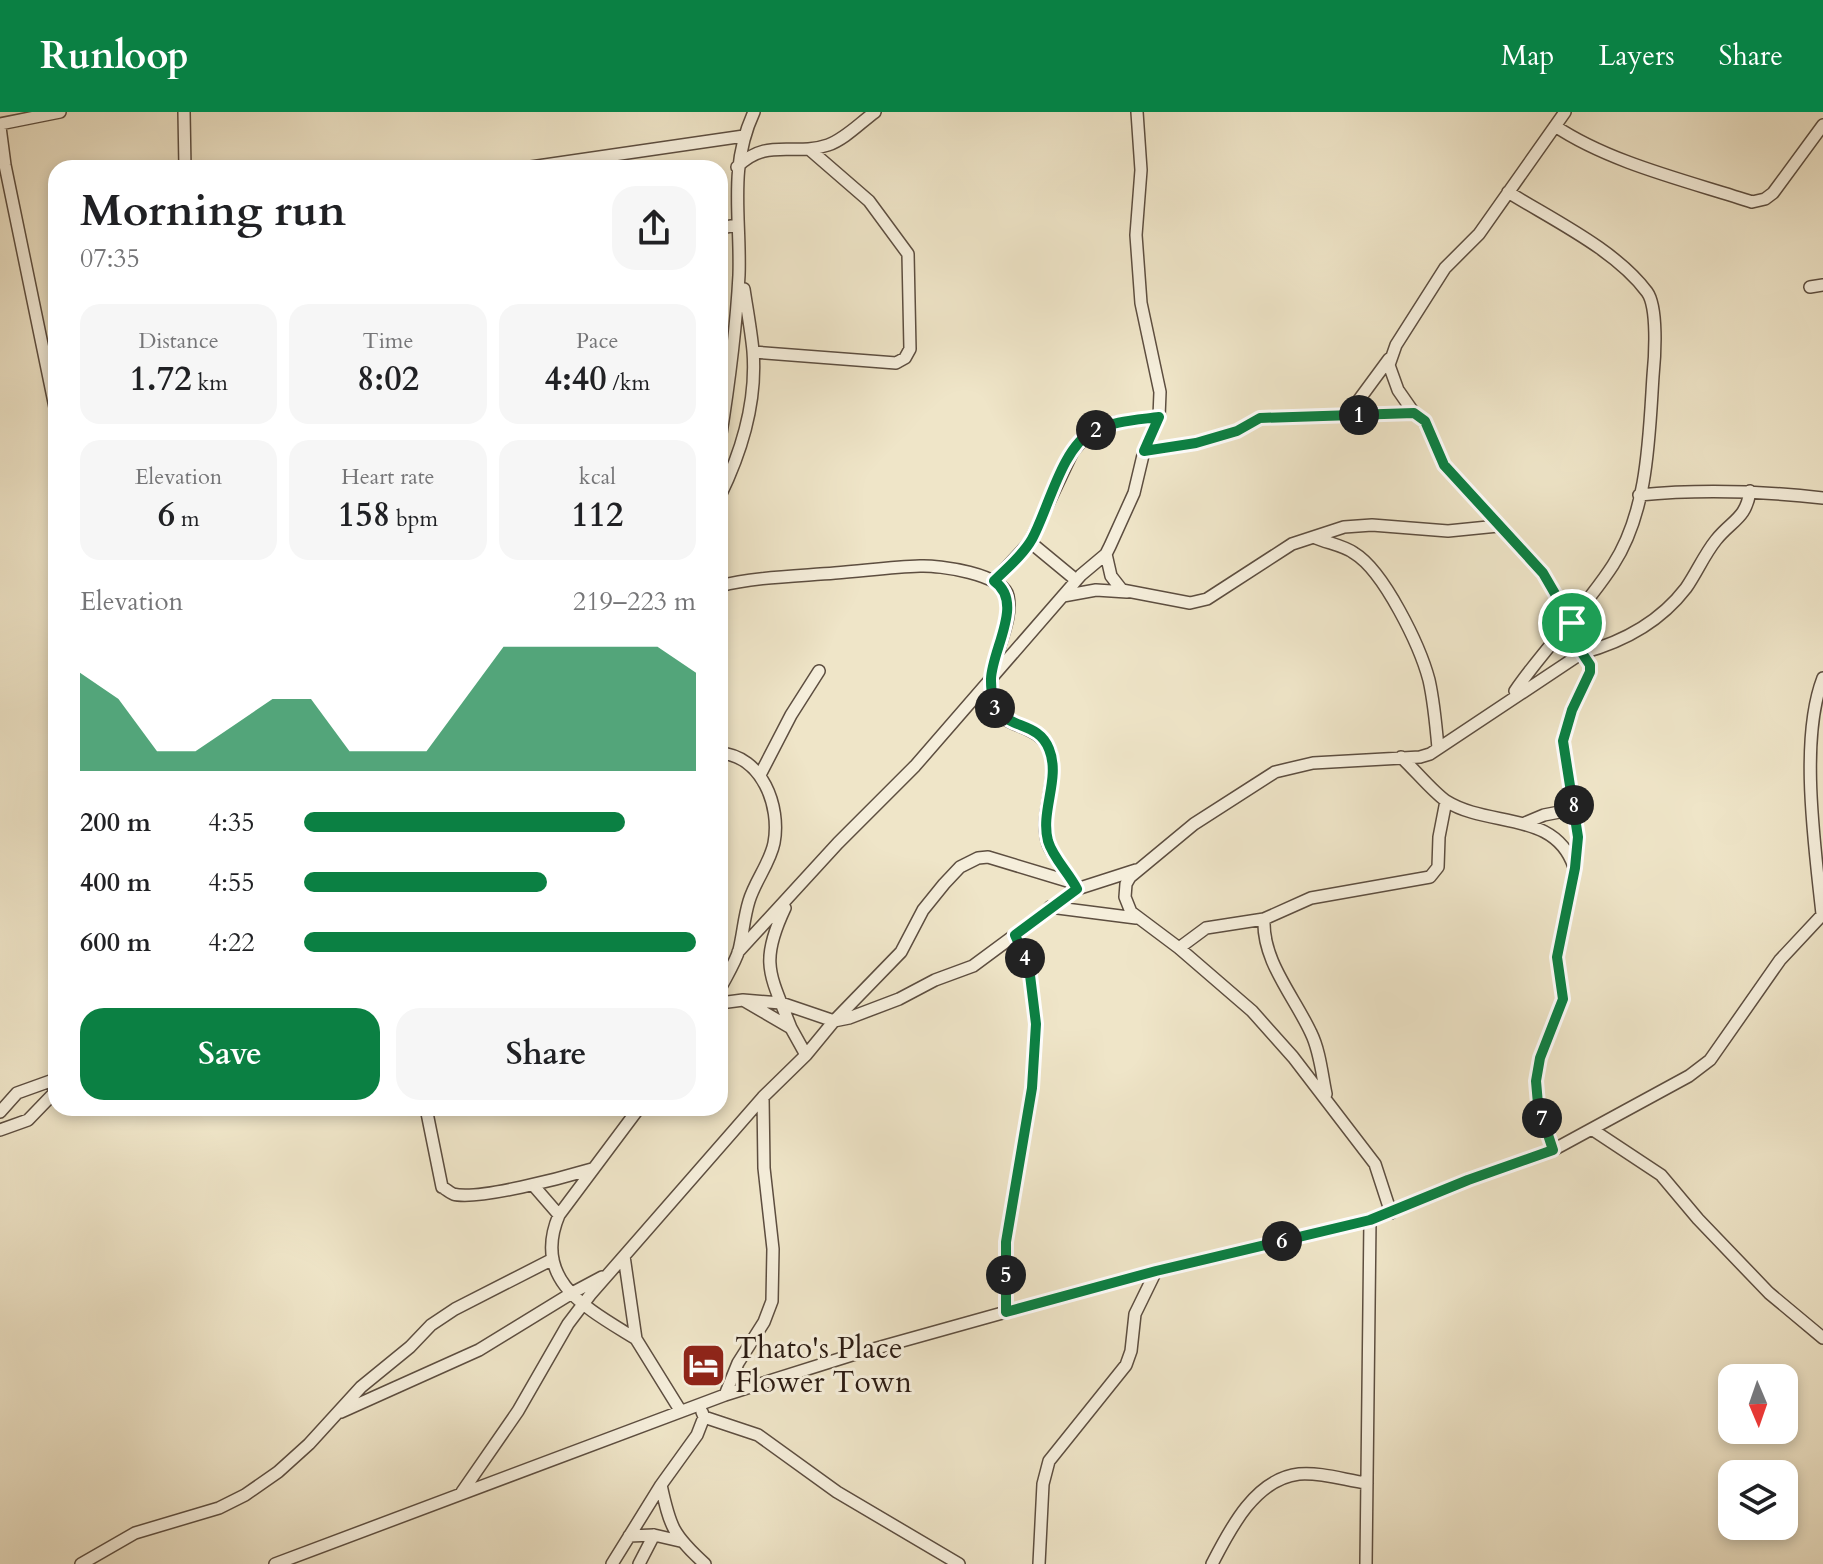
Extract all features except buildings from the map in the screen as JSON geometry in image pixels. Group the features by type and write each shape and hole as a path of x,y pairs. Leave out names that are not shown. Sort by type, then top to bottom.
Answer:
{"street":[{"path":"48,373 5,165 0,125 60,112"},
{"path":"184,112 185,160"},
{"path":"728,367 736,337 739,261 737,167 744,136 754,112"},
{"path":"737,167 749,155 765,150 830,145 875,112"},
{"path":"738,952 838,843 915,766 1076,580 1106,554 1134,493 1144,451 1159,417 1160,392 1141,303 1136,235 1141,162 1137,112"},
{"path":"1347,416 1390,359 1445,268 1479,234 1565,112"},
{"path":"1555,126 1582,144 1612,157 1752,202 1773,193 1823,125"},
{"path":"579,160 744,136"},
{"path":"753,352 896,363 905,358 910,349 908,254 869,201 809,149"},
{"path":"1508,192 1603,251 1648,293 1654,314 1654,364 1646,465 1628,536 1613,565 1572,623 1534,663 1511,698"},
{"path":"728,227 737,225"},
{"path":"728,478 748,421 753,352 739,261"},
{"path":"1810,287 1823,285"},
{"path":"1390,359 1398,390 1414,413 1425,421 1444,465 1543,573 1572,623 1582,653 1590,665 1563,741 1578,837 1557,957 1563,999 1540,1058 1536,1081 1538,1104 1553,1150"},
{"path":"1144,451 1210,439 1237,431 1260,418 1414,413"},
{"path":"994,581 1030,542 1073,451 1089,433 1114,423 1159,417"},
{"path":"1639,495 1750,491 1823,498"},
{"path":"1391,1213 1375,1164 1327,1099 1252,1011 1179,948 1136,918 1126,904 1125,890 1130,877 1194,824 1275,772 1313,763 1420,757 1582,653 1635,634 1685,588 1716,539 1743,514 1750,491"},
{"path":"1063,596 1096,590 1198,603 1292,544 1344,527 1372,525 1448,531 1498,526"},
{"path":"1314,537 1351,550 1362,558 1386,588 1414,640 1428,678 1438,748"},
{"path":"1030,542 1076,580"},
{"path":"1106,554 1113,580 1127,592"},
{"path":"728,585 921,566 957,569 994,581 1004,588 1008,597 1007,613 991,678 995,709 1000,716 1038,735 1048,746 1052,760 1046,815 1048,844 1076,886"},
{"path":"761,773 819,671"},
{"path":"275,1564 680,1410 852,1355 1156,1271 1391,1213 1468,1180 1553,1150 1689,1076 1710,1060 1780,960 1822,914 1811,784 1814,709 1823,678"},
{"path":"728,753 761,773 775,822 774,844 750,899 738,952 728,973"},
{"path":"1401,757 1446,801 1548,832 1563,846 1575,868"},
{"path":"1179,948 1206,928 1264,919 1311,898 1430,877 1438,867 1439,837 1446,801"},
{"path":"1520,825 1544,815 1575,809"},
{"path":"462,1493 518,1411 568,1324 582,1306 763,1097 901,952 923,910 960,867 978,858 988,857 1019,864 1076,886"},
{"path":"728,1002 781,1003 834,1021 865,1013 973,966 1076,886 1139,869"},
{"path":"790,896 769,950 768,968 791,1028 806,1055"},
{"path":"1050,907 1136,918"},
{"path":"1264,919 1263,936 1280,978 1313,1037 1327,1099"},
{"path":"1006,1312 1006,1242 1032,1088 1036,1024 1029,967 1015,935"},
{"path":"743,1000 791,1028"},
{"path":"0,1112 17,1093 48,1082"},
{"path":"725,1395 738,1363 764,1322 772,1301 773,1249 764,1168 763,1097"},
{"path":"0,1130 28,1120 48,1099"},
{"path":"428,1116 442,1187 453,1194 533,1185 593,1169"},
{"path":"633,1116 559,1215 552,1232 551,1249 557,1274 582,1306 636,1339"},
{"path":"1593,1130 1661,1175 1698,1219 1769,1293 1823,1338"},
{"path":"533,1185 559,1215"},
{"path":"1366,1564 1370,1220"},
{"path":"624,1256 636,1339 680,1410"},
{"path":"81,1564 135,1533 219,1508 245,1495 278,1472 340,1412 361,1387 410,1347 431,1325 455,1309 553,1259"},
{"path":"1039,1564 1043,1484 1049,1461 1126,1365 1131,1351 1135,1314 1156,1271"},
{"path":"340,1412 479,1350 608,1274"},
{"path":"612,1564 661,1485 697,1435 704,1417 699,1404"},
{"path":"704,1417 758,1435 837,1492 959,1564"},
{"path":"1212,1564 1232,1526 1275,1482 1310,1474 1367,1483"},
{"path":"661,1485 666,1510 680,1541 705,1564"},
{"path":"629,1536 654,1535 680,1541"},
{"path":"639,1564 654,1535"}],"place":[{"name":"Thato's Place Flower Town","path":"704,1365"}],"route":[{"path":"1414,413 1425,421 1444,465 1543,573 1572,623 1582,653 1590,665 1590,672 1572,710 1563,741 1578,837 1557,957 1563,999 1540,1058 1536,1081 1538,1104 1553,1150 1370,1220 1156,1271 1006,1312 1006,1242 1032,1088 1036,1024 1029,967 1015,935 1077,889 1048,844 1046,815 1052,760 1048,746 1038,735 1000,716 995,709 991,678 1008,597 1004,588 994,581 1030,542 1073,451 1089,433 1114,423 1159,417 1144,451 1196,443 1237,431 1260,418 1414,413"}]}
